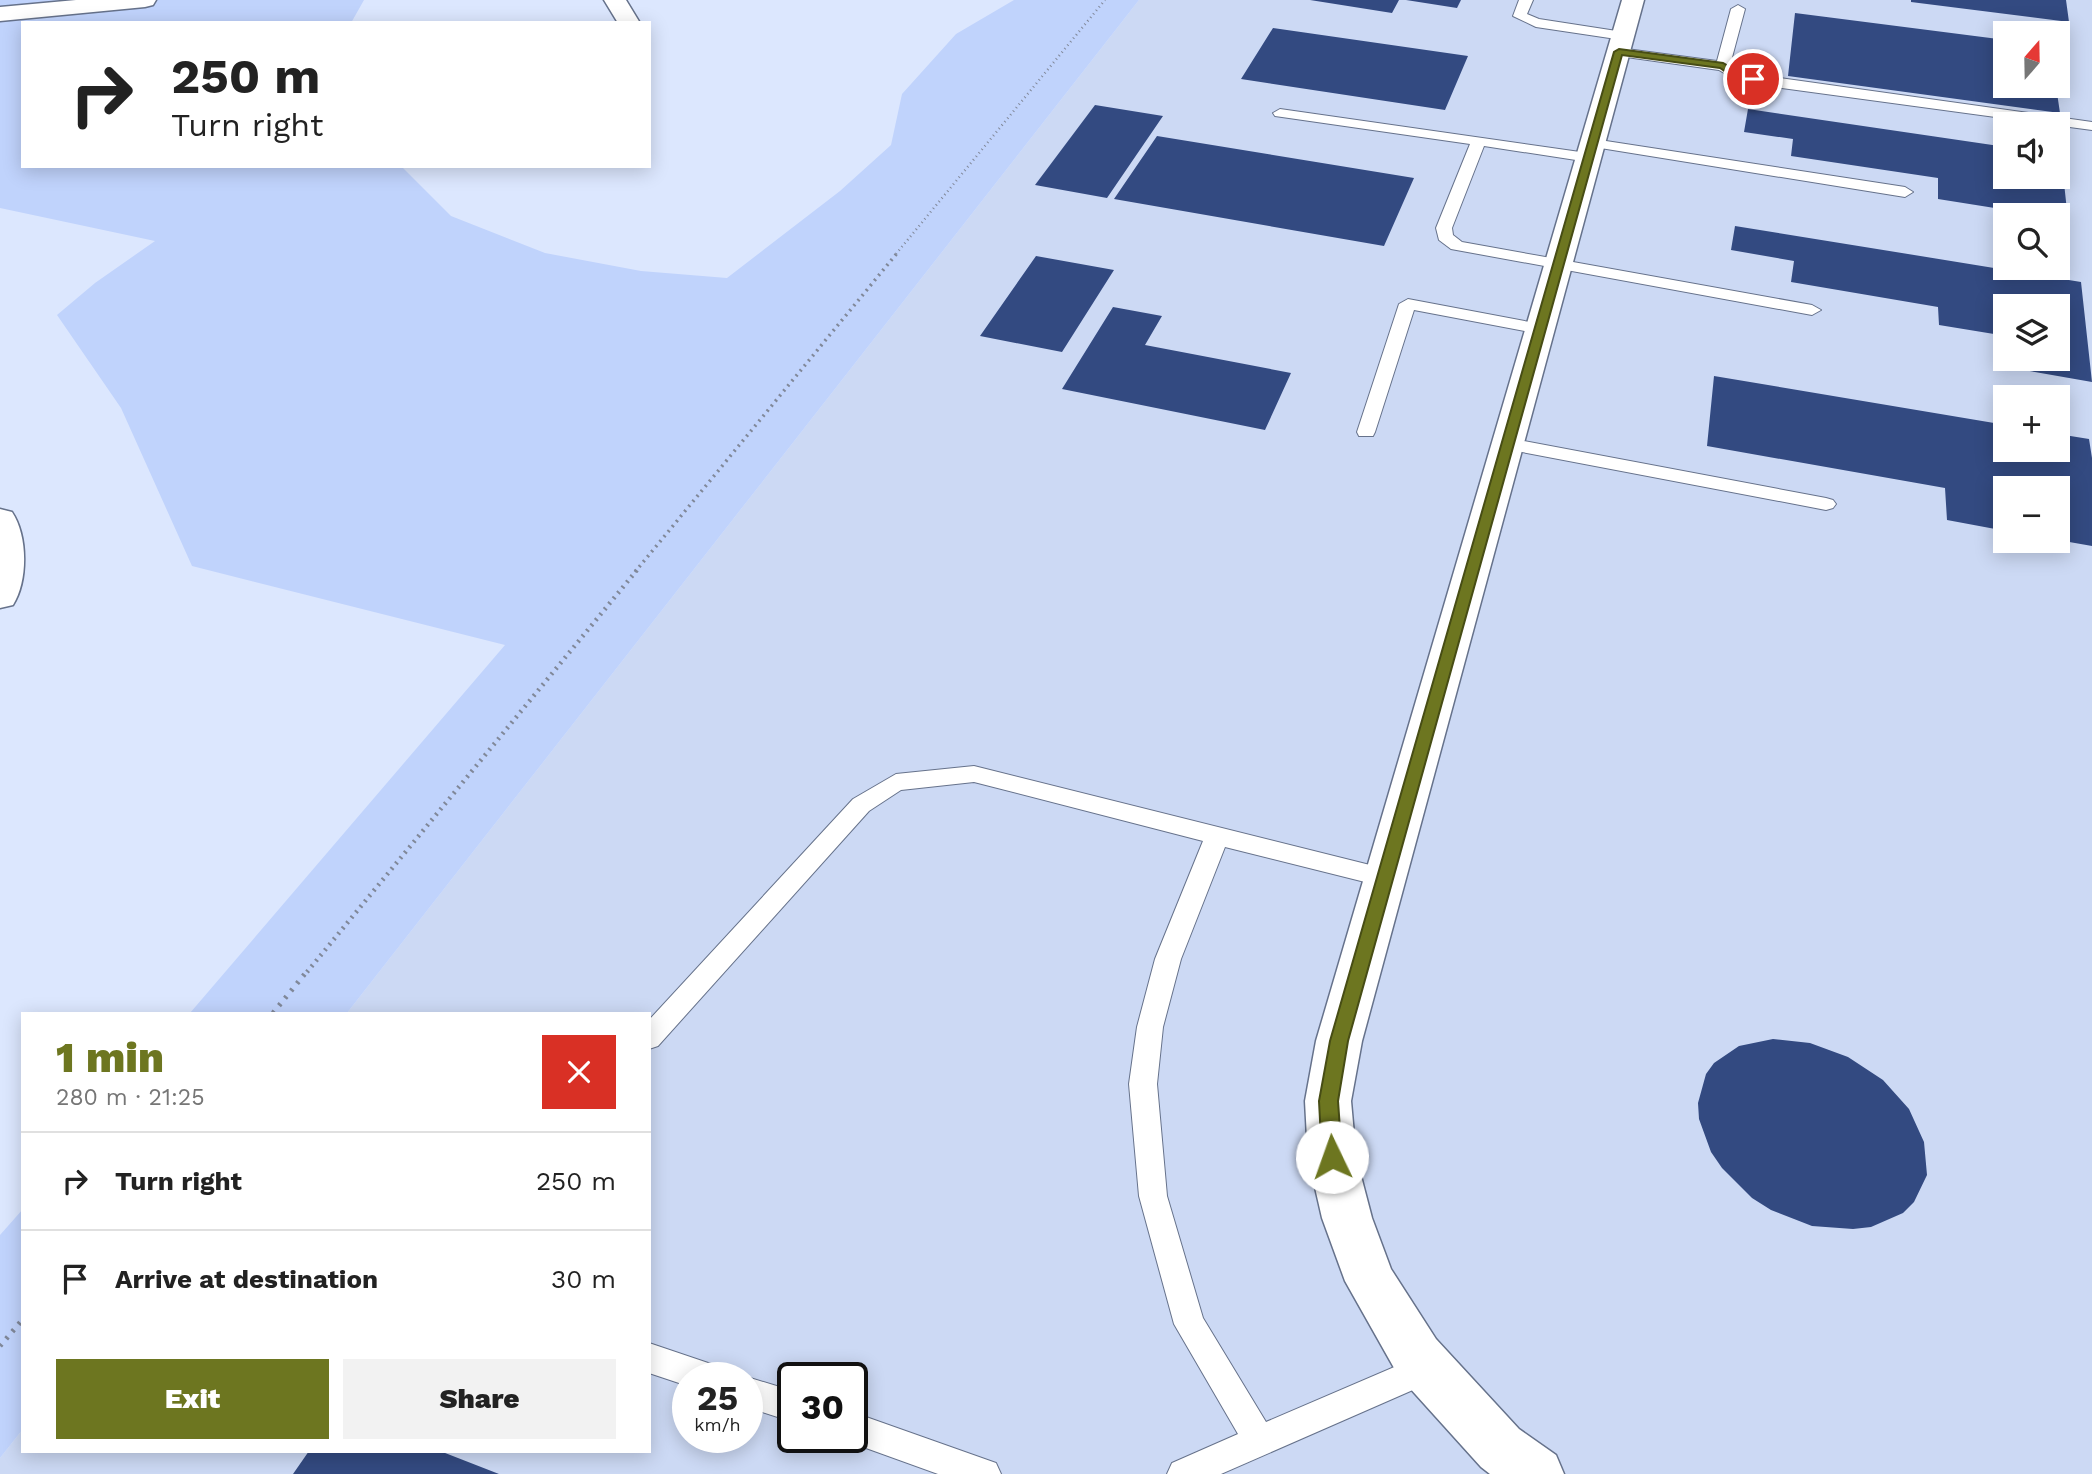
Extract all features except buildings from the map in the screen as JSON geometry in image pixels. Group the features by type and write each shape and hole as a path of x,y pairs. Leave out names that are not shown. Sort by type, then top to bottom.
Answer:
{"street":[{"path":"0,14 145,0"},
{"path":"615,0 628,21"},
{"path":"1537,1474 1500,1448 1417,1357 1370,1281 1347,1218 1332,1157 1328,1101 1339,1041 1625,29"},
{"path":"0,519 4,528 6,575 0,597"}],"lane":[{"path":"1526,0 1520,16 1535,23 1625,29 1723,66 1739,76 1766,82 2092,126"},
{"path":"1723,66 1738,9"},
{"path":"1280,113 1478,142 1591,150 1905,192"},
{"path":"1478,142 1444,228 1445,237 1457,246 1812,310"},
{"path":"1366,432 1408,304 1540,328"},
{"path":"1508,444 1826,504"},
{"path":"651,1036 862,805 896,782 974,774 1385,878"},
{"path":"1217,836 1168,959 1150,1027 1143,1084 1153,1196 1189,1324 1260,1441"},
{"path":"651,1359 672,1366"},
{"path":"1183,1474 1427,1368"},
{"path":"868,1434 985,1474"}],"path":[{"path":"274,1012 1105,0"},
{"path":"0,1346 21,1321"}],"shaded area":[{"path":"0,0 364,0 352,21 21,21 21,168 403,168 451,216 545,253 641,271 727,278 840,191 891,145 902,94 956,34 1014,0 1139,0 348,1012 191,1012 505,645 192,566 121,408 57,315 95,283 155,241 0,208"},
{"path":"1139,0 2092,0 2092,1474 0,1474 0,1458 21,1432 21,1453 651,1453 651,1012 348,1012"},
{"path":"21,1211 21,1432 0,1458 0,1235"}],"route":[{"path":"1332,1157 1328,1101 1339,1041 1619,52 1723,66 1739,76 1753,79"}]}
